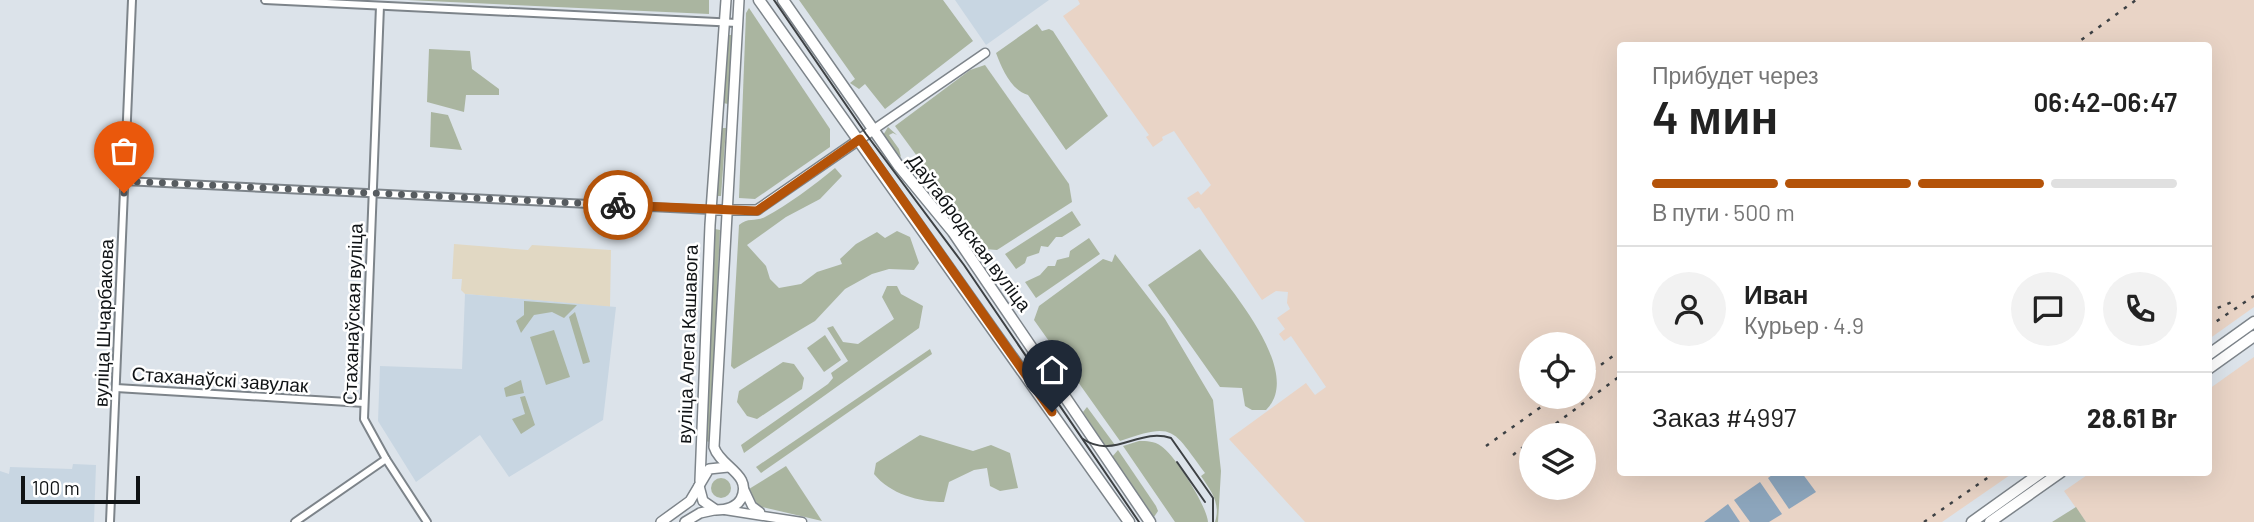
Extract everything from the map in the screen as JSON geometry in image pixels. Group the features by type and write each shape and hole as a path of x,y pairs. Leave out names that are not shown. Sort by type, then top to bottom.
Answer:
{"main road":[{"name":"вуліца Алега Кашавога","path":"699,483 711,210 726,0"},
{"name":"вуліца Алега Кашавога","path":"729,467 718,456 714,447 738,0"},
{"name":"Даўгабродская вуліца","path":"759,0 1129,522"},
{"name":"Даўгабродская вуліца","path":"783,0 873,130 953,232 1150,522"},
{"path":"717,117 732,118"},
{"path":"711,210 757,211 873,130"},
{"path":"2212,352 2254,322"},
{"path":"2212,366 2254,336"},
{"path":"661,522 690,501 709,469 729,467 740,477 744,489 738,503 721,510 700,513 685,522"},
{"path":"1972,522 2036,476"},
{"path":"1990,522 2055,476"},
{"path":"699,483 703,501 721,510"}],"street":[{"name":"вуліца Шчарбакова","path":"110,522 132,0"},
{"path":"265,0 737,23"},
{"name":"Стаханаўская вуліца","path":"380,6 364,419 386,459 428,522"},
{"path":"873,130 985,52"},
{"path":"124,181 711,210"},
{"name":"Стаханаўскі завулак","path":"116,388 364,403"},
{"path":"295,522 386,459"},
{"path":"744,489 752,506 762,514"},
{"path":"721,510 802,522"}],"shaded area":[{"path":"955,0 1049,0 986,45"},
{"path":"1078,0 2254,0 2254,307 2212,337 2212,42 1617,42 1617,476 2009,476 1942,522 1305,522 1229,439 1306,383 1315,395 1326,387 1291,336 1284,341 1279,334 1285,329 1277,318 1290,309 1287,303 1288,292 1276,291 1262,300 1199,207 1195,209 1187,198 1198,191 1201,195 1211,185 1174,131 1162,137 1163,140 1153,147 1146,137 1149,135 1063,16 1080,4"},
{"path":"454,244 528,250 532,245 611,250 610,307 465,294 461,290 462,279 452,279"},
{"path":"465,294 616,307 603,420 509,477 480,435 416,482 378,421 380,366 462,369"},
{"path":"2254,357 2254,522 2086,522 2064,491 2086,476 2212,476 2212,387"},
{"path":"73,464 96,465 94,522 0,522 0,471 9,474 10,467 72,469"}],"green space":[{"path":"407,0 709,0 709,14"},
{"path":"799,0 943,0 973,41 885,109 865,84 859,89 850,83 855,79"},
{"path":"749,8 830,129 830,147 755,199 739,198 746,13"},
{"path":"1037,24 1042,31 1053,31 1108,116 1066,150 1028,95 1017,89 1008,78 996,53"},
{"path":"728,35 732,35 728,104 723,103"},
{"path":"429,49 470,51 472,69 499,89 499,95 466,95 464,112 427,102"},
{"path":"985,65 1069,184 1072,202 997,250 985,249 895,126 970,70"},
{"path":"431,112 448,115 462,150 430,147"},
{"path":"888,127 897,135 889,135 901,157 885,144 882,137"},
{"path":"721,128 726,128 721,196 717,196"},
{"path":"835,168 842,176 820,199 786,217 747,245 766,266 770,279 779,288 801,284 817,272 842,264 840,259 856,244 877,232 885,238 897,231 910,237 919,263 914,270 889,269 872,274 845,289 815,321 734,369 731,366 739,225 774,212"},
{"path":"1072,211 1081,225 1062,237 1056,237 1048,247 1041,246 1039,253 1027,257 1025,263 1016,269 1005,254"},
{"path":"715,229 720,230 710,442 705,441"},
{"path":"1089,238 1100,254 1036,298 1025,282 1040,275 1048,266 1055,266 1057,260 1069,257 1070,251"},
{"path":"1200,249 1242,304 1269,351 1276,373 1276,393 1266,410 1252,410 1245,406 1242,388 1220,387 1148,285"},
{"path":"1115,254 1165,319 1213,400 1221,471 1218,522 1215,522 1217,509 1214,498 1201,476 1205,473 1186,447 1171,433 1162,431 1120,441 1034,320 1039,306 1103,259 1112,262"},
{"path":"887,286 897,286 901,294 923,306 919,328 744,453 741,445 828,384 833,378 831,373 848,361 827,328 833,326 843,342 858,344 894,319 882,297"},
{"path":"524,301 577,305 564,318 552,312 534,315 521,333 516,321 524,315"},
{"path":"575,312 590,362 583,364 569,317"},
{"path":"554,330 570,377 546,385 530,337"},
{"path":"825,335 841,360 824,372 807,348"},
{"path":"930,349 932,354 761,473 756,467"},
{"path":"783,362 794,364 804,378 802,389 757,419 747,416 737,402 739,391"},
{"path":"521,380 524,393 506,397 504,388"},
{"path":"525,396 535,425 521,434 512,419 525,414 520,397"},
{"path":"1087,407 1115,445 1105,446 1083,412"},
{"path":"920,435 973,451 991,445 1010,453 1018,488 1000,491 990,486 987,468 974,470 949,482 944,502 915,498 897,492 874,474 876,463"},
{"path":"1139,441 1158,444 1174,459 1196,493 1208,522 1175,522 1123,446"},
{"path":"1118,450 1156,506 1158,511 1154,517 1112,457"},
{"path":"786,466 822,521 758,506 749,489"},
{"path":"721,478 728,481 731,488 728,495 721,498 714,495 711,488 714,481"},
{"path":"2076,507 2086,522 2052,522"}],"water":[{"path":"1804,476 1816,492 1789,509 1768,478"},
{"path":"1760,482 1782,514 1769,522 1750,522 1734,500"},
{"path":"1728,504 1740,522 1704,522"}],"tram line":[{"path":"774,0 866,134 964,265 1139,522"},
{"path":"1083,439 1094,445 1105,446 1148,436 1171,438 1213,498 1213,522"},
{"path":"1177,462 1205,502"}],"railway":[{"path":"2078,42 2136,0"},
{"path":"2212,324 2254,296"},
{"path":"2212,310 2232,302"},
{"path":"1596,368 1617,353"},
{"path":"1557,423 1617,378"},
{"path":"1486,446 1538,409"},
{"path":"1513,455 1519,450"},
{"path":"1924,522 1990,476"}],"way so far":[{"path":"124,193 124,181 618,205"}],"route":[{"path":"618,205 757,211 860,139 1052,412"}]}
